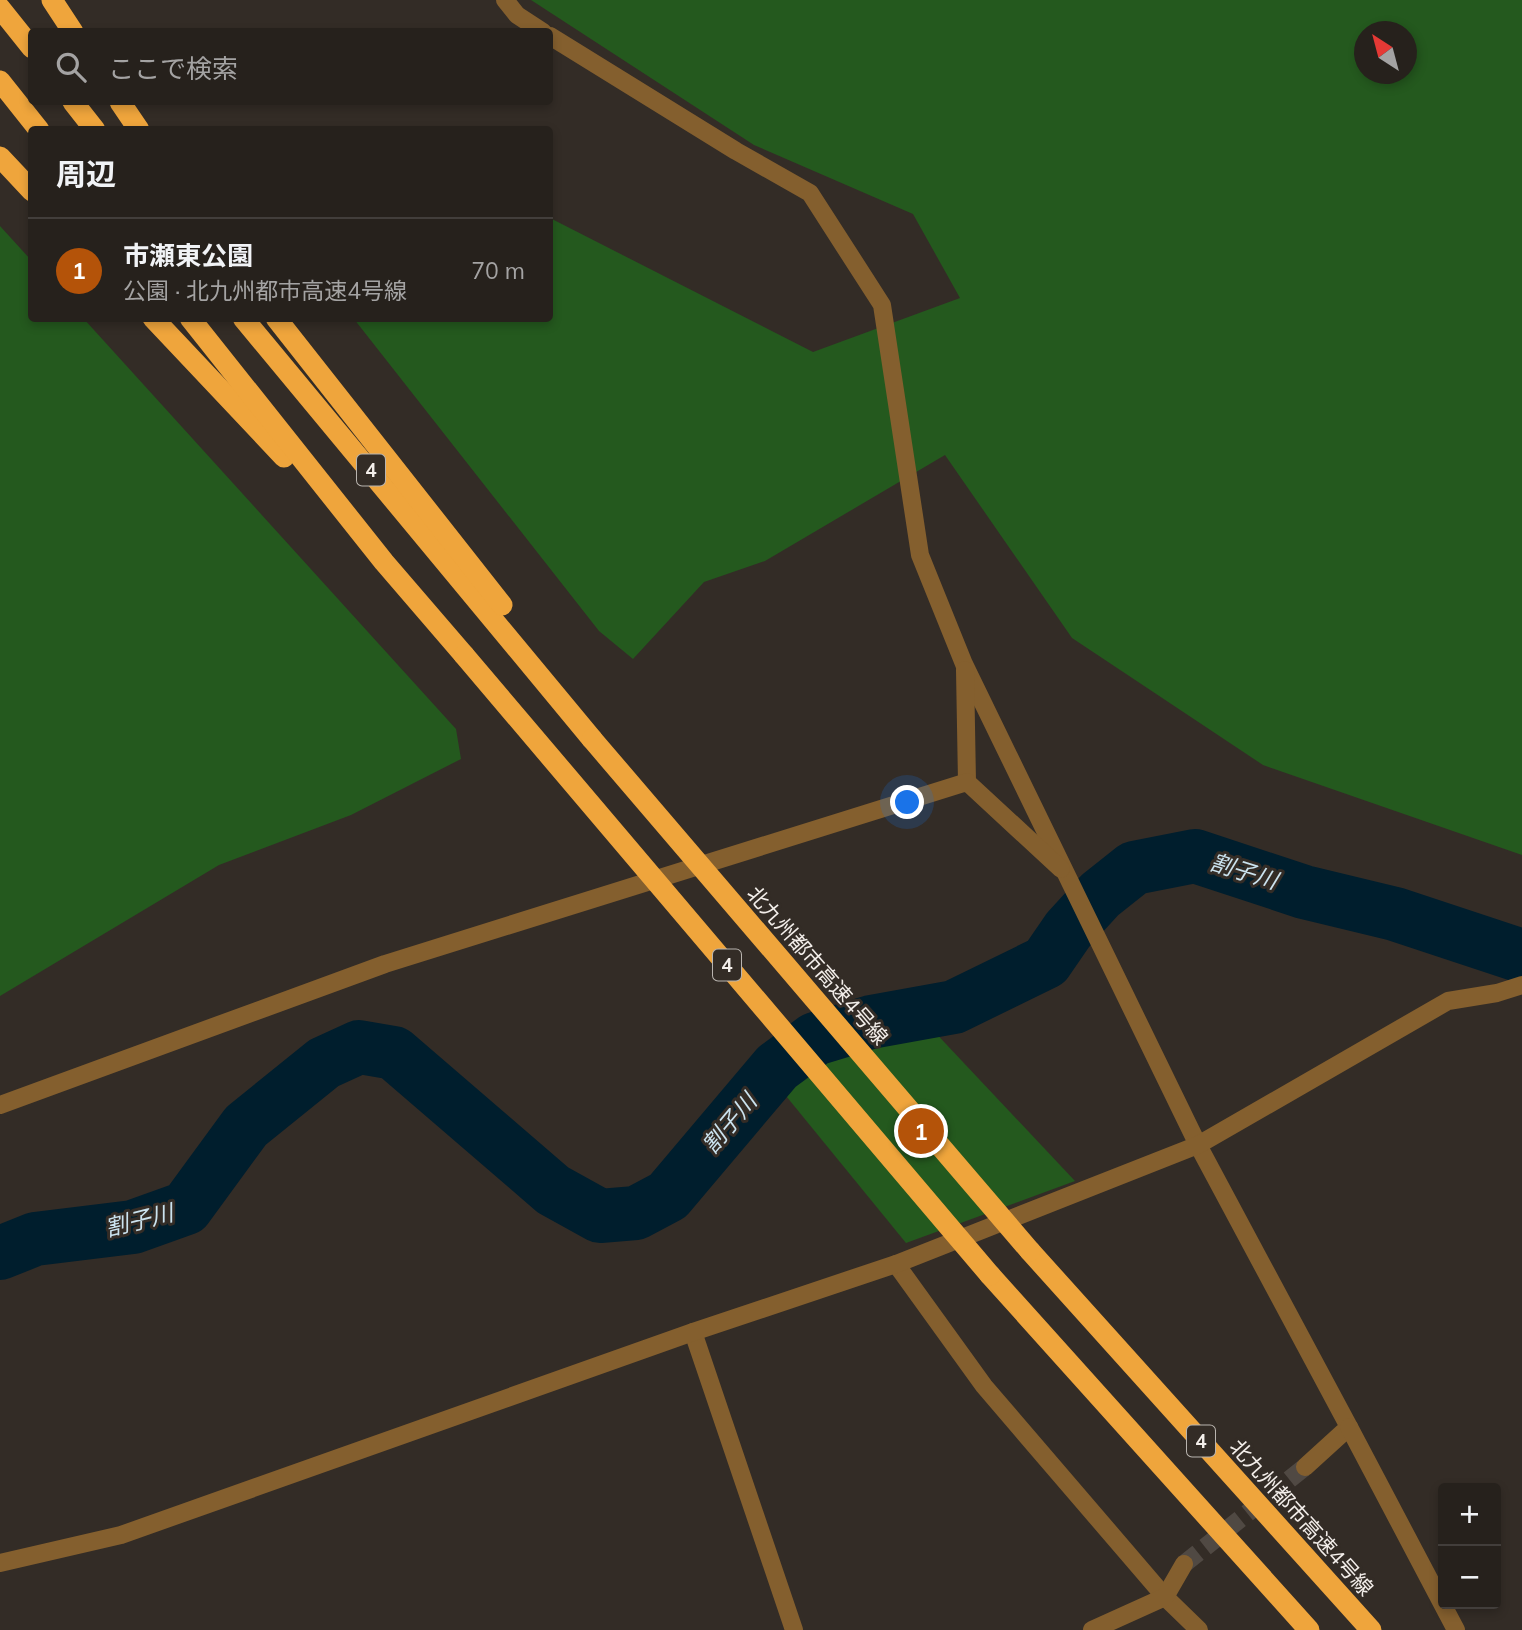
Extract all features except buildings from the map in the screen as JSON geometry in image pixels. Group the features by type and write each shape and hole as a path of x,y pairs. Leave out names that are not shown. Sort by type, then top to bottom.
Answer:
{"highway":[{"path":"52,0 70,28"},
{"path":"0,8 28,43"},
{"path":"0,81 35,126"},
{"path":"75,105 92,126"},
{"path":"122,105 136,126"},
{"path":"0,158 28,187"},
{"path":"157,322 384,562"},
{"name":"4","path":"193,322 384,562 990,1275 1309,1630"},
{"name":"北九州都市高速4号線","path":"246,322 503,618 592,739 1030,1251 1371,1630"},
{"path":"279,322 503,618"}],"street":[{"path":"505,0 517,16 536,28"},
{"path":"553,38 736,151 810,193 882,305 920,555 964,664 1198,1145 1456,1630"},
{"path":"964,664 967,782 1069,877"},
{"path":"0,1105 385,964 967,782"},
{"path":"0,1563 121,1535 693,1332 896,1264 1198,1145 1448,1001 1497,993 1522,985"},
{"path":"1497,993 1522,996"},
{"path":"896,1264 984,1386 1165,1597 1199,1630"},
{"path":"693,1332 794,1630"},
{"path":"1305,1467 1349,1427"},
{"path":"1092,1630 1165,1597 1184,1564"}],"green space":[{"path":"531,0 1522,0 1522,855 1263,765 1072,638 945,455 765,561 704,582 633,659 599,631 356,322 553,322 553,220 813,352 960,298 913,214 754,145"},
{"path":"0,226 28,257 28,322 87,322 456,729 461,759 351,815 219,865 0,996"},
{"path":"930,1027 1075,1181 906,1243 773,1080 824,1049 880,1032"}],"waterway":[{"name":"割子川","path":"0,1253 35,1239 133,1227 186,1208 246,1126 324,1063 359,1047 394,1053 553,1190 600,1216 636,1213 668,1196 777,1067 815,1039 871,1022 954,1007 1046,962 1068,930 1100,895 1134,868 1195,856 1304,892 1395,914 1522,956"}],"tunnel":[{"path":"1184,1564 1305,1467"}],"place":[{"name":"市瀬東公園","path":"921,1131"}]}
